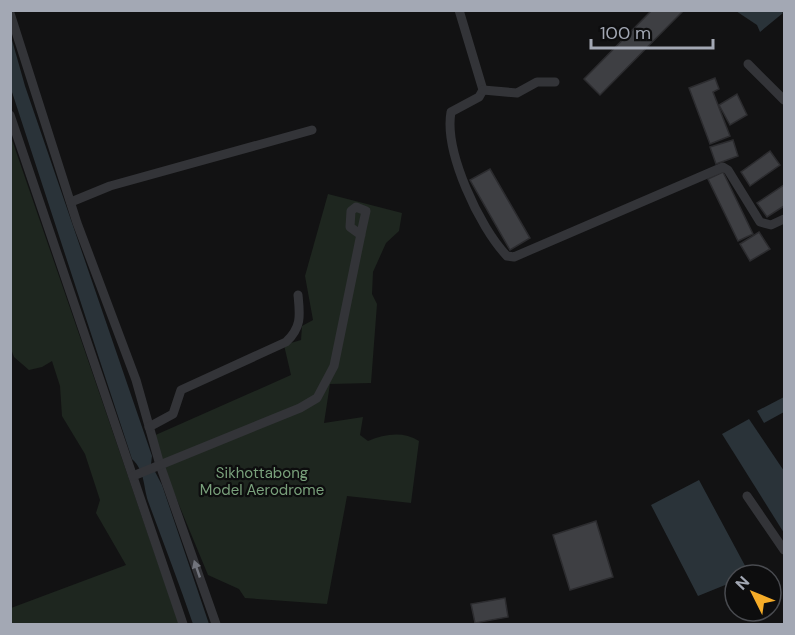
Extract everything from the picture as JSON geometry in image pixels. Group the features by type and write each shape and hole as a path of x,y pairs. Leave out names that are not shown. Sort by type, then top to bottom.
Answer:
{"street":[{"path":"459,10 483,90 479,97 451,112 453,141 461,180 467,194 507,256 514,257 723,167 728,170 760,222 771,225 784,219"},
{"path":"10,13 71,202 136,380 157,467 216,624"},
{"path":"748,64 784,100"},
{"path":"483,90 517,93 537,82 555,81"},
{"path":"10,115 136,475 183,624"},
{"path":"71,202 110,186 312,130"},
{"path":"136,475 300,408 317,398 334,366 361,235"},
{"path":"149,427 173,414 181,390 286,342 293,335 301,320 298,295"},
{"path":"747,496 784,549"}],"green space":[{"path":"10,134 179,624 11,624 11,608 126,565 96,513 100,500 85,454 62,416 60,386 52,361 42,367 29,370 14,357 11,349"},
{"name":"Sikhottabong Model Aerodrome","path":"328,194 402,213 399,231 386,243 373,272 372,294 377,304 371,383 330,384 324,423 363,417 360,435 368,441 400,435 419,441 411,503 347,496 327,604 245,598 239,589 208,575 151,437 291,375 284,345 301,340 302,326 313,320 305,276"}],"shaded area":[{"path":"736,11 781,11 783,13 760,32 757,25"},
{"path":"10,33 25,86 152,456 151,464 162,485 209,624 193,624 148,501 141,473 132,459 11,89"},
{"path":"784,397 784,412 764,423 757,411"},
{"path":"749,419 784,471 784,533 722,434"},
{"path":"699,480 744,563 723,563 723,586 698,596 651,505"}],"building":[{"path":"652,10 684,10 600,95 584,79"},
{"path":"715,78 719,89 713,92 730,136 710,144 689,88"},
{"path":"737,94 747,115 730,125 719,105"},
{"path":"733,140 738,156 716,164 710,147"},
{"path":"770,151 780,165 750,186 741,172"},
{"path":"490,169 530,238 510,250 470,180"},
{"path":"723,172 753,234 738,241 708,179"},
{"path":"784,185 784,206 767,217 757,203"},
{"path":"759,232 770,249 750,261 740,244"},
{"path":"596,521 613,577 570,590 553,535"},
{"path":"505,598 508,617 475,623 471,604"}]}
